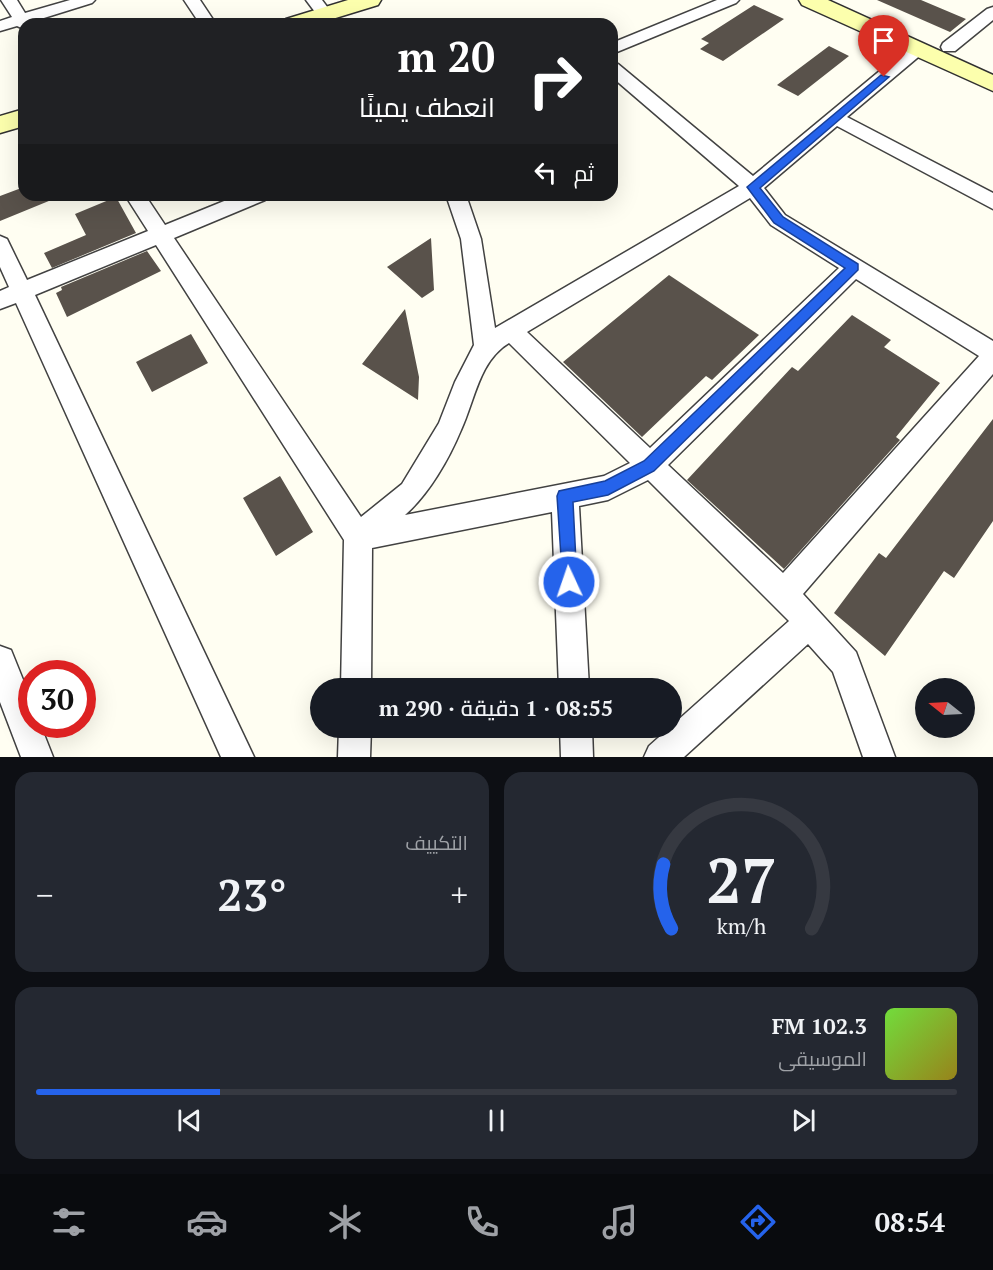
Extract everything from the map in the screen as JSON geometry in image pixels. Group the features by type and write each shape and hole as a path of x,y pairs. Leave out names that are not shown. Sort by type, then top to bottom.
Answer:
{"main road":[{"path":"309,18 370,0"},
{"path":"810,0 993,84"},
{"path":"843,0 993,67"},
{"path":"0,125 18,119"}],"street":[{"path":"9,0 20,18"},
{"path":"35,18 87,0"},
{"path":"192,0 203,18"},
{"path":"618,47 731,0"},
{"path":"949,47 993,12"},
{"path":"0,26 18,23"},
{"path":"358,537 411,493 450,428 467,382 486,345 753,187 917,49"},
{"path":"618,73 753,187 778,220 993,355 784,594"},
{"path":"835,118 993,202"},
{"path":"139,201 358,537 356,678"},
{"path":"11,296 244,201"},
{"path":"458,201 471,239 486,345"},
{"path":"0,244 11,296 238,757"},
{"path":"358,537 608,488 649,466 854,267"},
{"path":"511,331 784,594 845,663 879,757"},
{"path":"565,496 574,678"},
{"path":"660,757 809,622"},
{"path":"0,661 37,757"},
{"path":"354,757 355,738"},
{"path":"576,738 577,757"}],"building":[{"path":"877,0 921,0 966,19 950,32"},
{"path":"754,5 784,19 723,61 700,49 709,43 701,39"},
{"path":"829,46 849,56 798,96 777,85"},
{"path":"18,189 18,201 49,201 0,221 0,196"},
{"path":"106,201 118,201 136,233 52,268 44,253 86,235 75,214"},
{"path":"431,238 434,290 422,298 387,267"},
{"path":"147,251 161,271 67,317 56,293 62,290 61,287"},
{"path":"669,275 759,335 712,380 706,376 642,437 563,362"},
{"path":"405,309 419,377 418,400 362,364"},
{"path":"852,315 891,340 884,347 940,383 896,437 900,440 784,569 687,480 792,367 798,371"},
{"path":"191,334 208,363 152,392 136,362"},
{"path":"993,419 993,521 954,578 944,571 885,656 834,613 879,553 886,558"},
{"path":"280,476 313,532 276,556 243,498"}],"route":[{"path":"569,582 565,496 608,488 649,466 854,267 778,220 753,187 884,77"}]}
